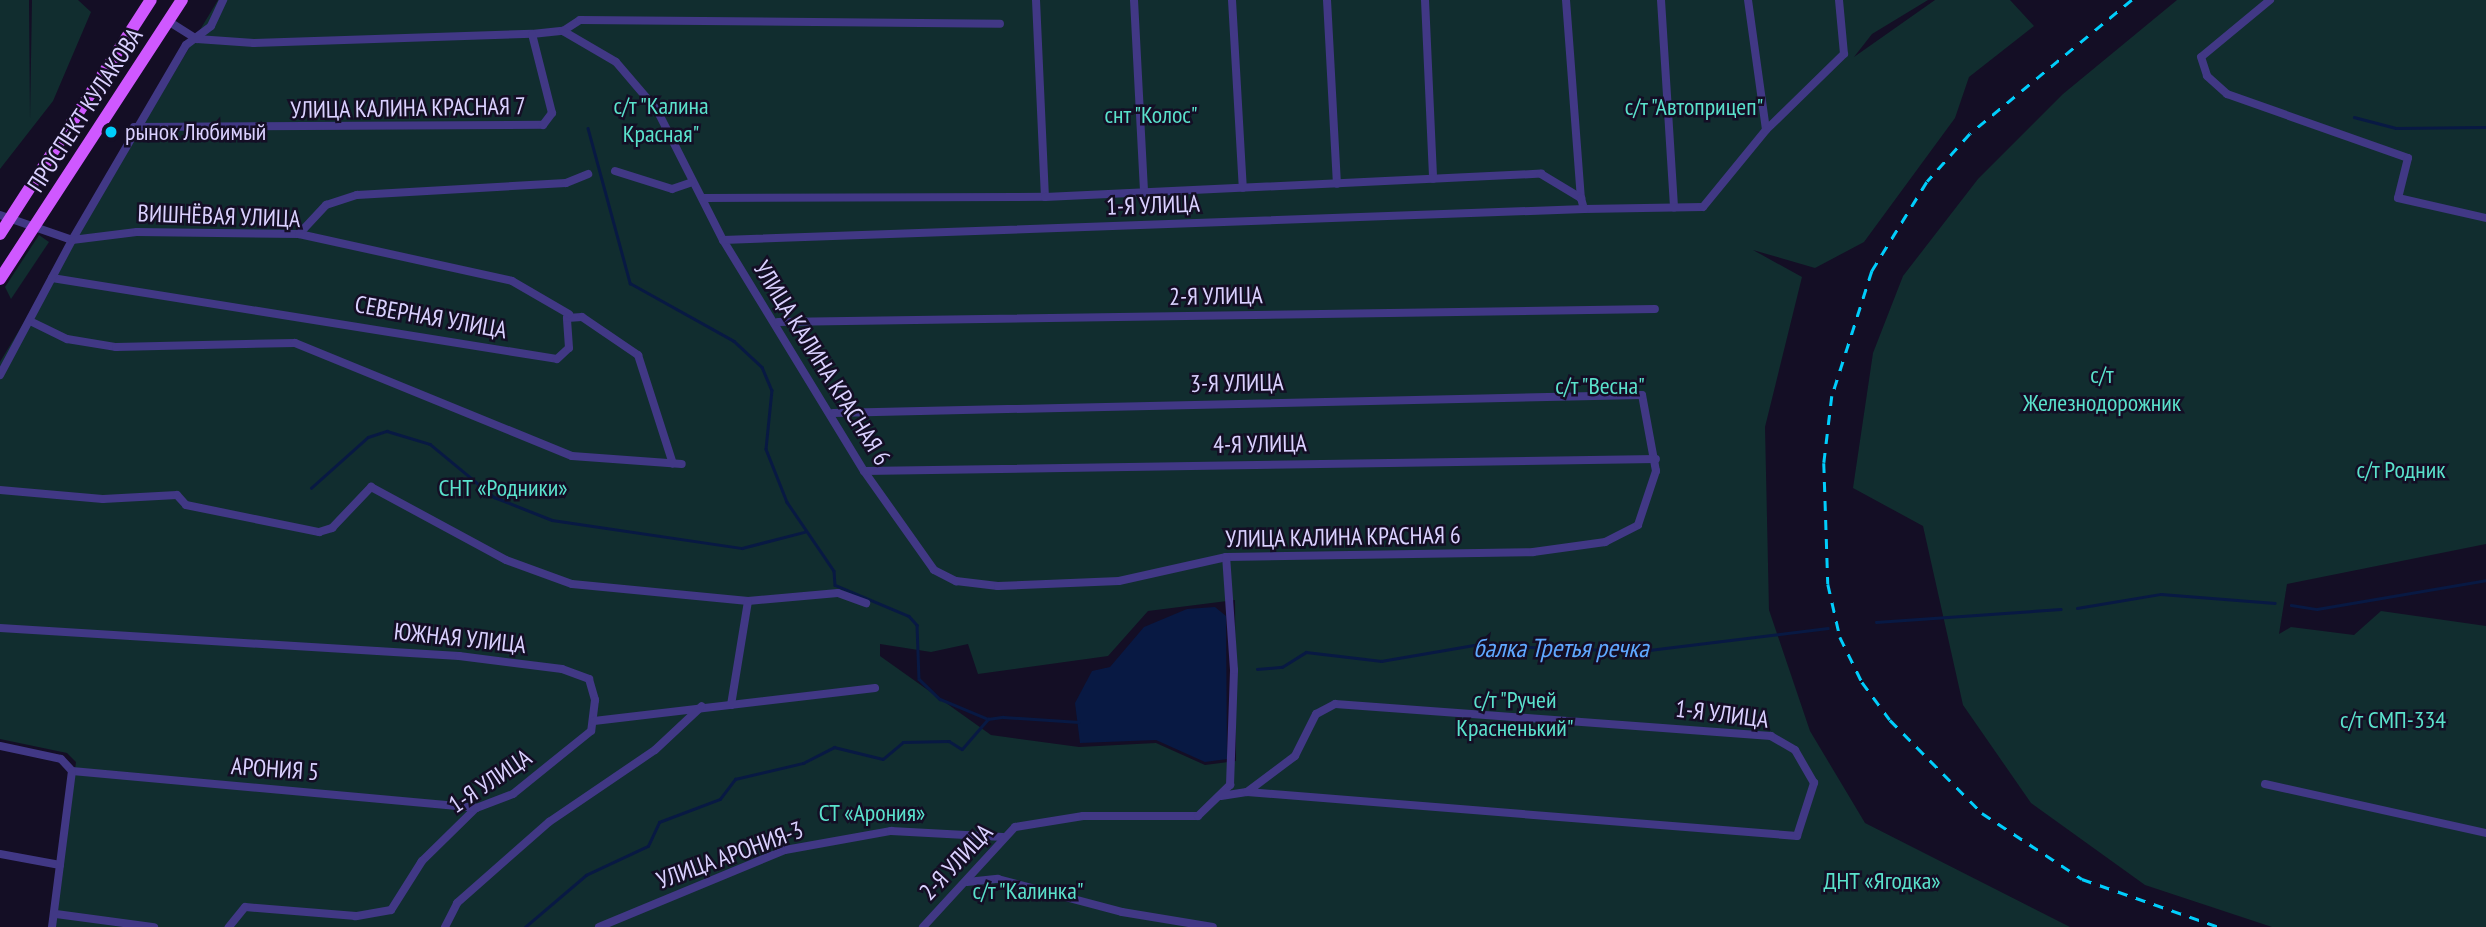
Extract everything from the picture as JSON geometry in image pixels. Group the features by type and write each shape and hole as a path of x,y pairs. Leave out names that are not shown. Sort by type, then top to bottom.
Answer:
{"main road":[{"name":"ПРОСПЕКТ КУЛАКОВА","path":"0,234 6,216 151,0"},
{"name":"ПРОСПЕКТ КУЛАКОВА","path":"0,279 182,0"}],"street":[{"path":"0,375 32,322 52,278 134,127 186,46 197,39 223,0"},
{"path":"1036,0 1045,197"},
{"path":"1134,0 1144,192"},
{"path":"1232,0 1242,188"},
{"path":"1327,0 1337,184"},
{"path":"1425,0 1433,179"},
{"path":"1566,0 1584,209"},
{"path":"1661,0 1674,208"},
{"path":"1748,0 1766,130"},
{"name":"1-Я УЛИЦА","path":"723,240 1674,208 1712,202 1766,130 1844,54 1839,0"},
{"path":"2270,0 2201,57 2207,76 2227,94 2408,158 2398,198 2486,218"},
{"path":"168,21 197,39 531,34 563,32 580,20 1000,24"},
{"name":"УЛИЦА КАЛИНА КРАСНАЯ 6","path":"563,32 616,62 637,83 703,198 723,240 778,322 833,413 864,471 934,570 956,581 998,586 1119,581 1226,558 1534,552 1605,542 1637,525 1656,459"},
{"name":"УЛИЦА КАЛИНА КРАСНАЯ 7","path":"134,127 543,125 552,113 531,34"},
{"path":"615,171 672,189 692,182"},
{"path":"299,234 326,205 348,197 405,188 566,183 588,174"},
{"name":"1-Я УЛИЦА","path":"703,198 1045,197 1541,174 1581,198"},
{"path":"6,216 72,240"},
{"name":"ВИШНЁВАЯ УЛИЦА","path":"72,240 137,232 299,234 512,281 569,314"},
{"name":"СЕВЕРНАЯ УЛИЦА","path":"52,278 557,359 568,354 569,314"},
{"name":"2-Я УЛИЦА","path":"778,322 1655,309"},
{"path":"32,322 67,339 116,347 295,343 572,456 677,464 638,355 622,340 569,314"},
{"name":"3-Я УЛИЦА","path":"833,413 1642,395 1656,459"},
{"name":"4-Я УЛИЦА","path":"864,471 1656,459"},
{"path":"0,490 103,499 177,495 186,505 319,532 332,528 372,487 506,560 572,584 748,601 838,593 866,603"},
{"path":"1220,796 1230,785 1234,670 1226,558"},
{"path":"731,705 748,601"},
{"name":"ЮЖНАЯ УЛИЦА","path":"0,628 353,647 562,669 589,679 599,721"},
{"path":"599,721 702,706 874,688"},
{"name":"1-Я УЛИЦА","path":"1220,796 1247,792 1797,836 1814,783 1795,750 1771,736 1335,704 1316,714 1295,756 1247,792"},
{"path":"445,927 457,903 549,822 655,750 702,706"},
{"name":"1-Я УЛИЦА","path":"229,927 245,907 384,914 422,861 476,808 513,794 591,731 599,721"},
{"path":"0,747 61,759 72,771 56,914 52,927"},
{"name":"АРОНИЯ 5","path":"72,771 476,808"},
{"path":"2265,784 2486,833"},
{"name":"2-Я УЛИЦА","path":"923,927 1003,837 1029,821 1198,816 1220,796"},
{"name":"УЛИЦА АРОНИЯ-3","path":"598,927 785,850 891,831 1003,837"},
{"path":"0,854 60,865"},
{"path":"964,883 998,879 1122,912 1213,927"},
{"path":"56,914 154,927"}],"green space":[{"path":"0,0 29,0 30,120 32,0 78,0 91,12 53,101 0,169"},
{"path":"218,0 1928,0 1872,34 1854,57 1935,0 2010,0 2034,26 1969,77 1955,118 1864,242 1815,268 1753,250 1802,277 1765,427 1769,610 1810,731 1865,823 2070,927 54,927 76,762 67,753 0,739 0,362","holes":["1235,600 1236,761 1205,765 1156,743 1079,747 991,735 880,656 880,644 931,652 968,644 978,674 1108,656 1148,611"]},
{"name":"с/т Железнодорожник","path":"2177,0 2486,0 2486,544 2287,584 2279,634 2291,627 2354,635 2381,611 2486,626 2486,927 2272,927 2145,885 2031,803 1963,705 1923,526 1853,488 1873,353 1903,276 1978,179 2063,94"},
{"path":"39,235 49,242 11,299 5,287"}],"water":[{"path":"1215,607 1226,616 1227,759 1205,762 1156,740 1080,743 1075,703 1092,671 1110,667 1144,627 1187,609"}],"waterway":[{"path":"2354,117 2396,128 2486,127"},
{"path":"588,128 630,283 734,341 762,367 772,390 766,449 787,502 834,571 835,585 909,616 917,625 919,679 940,699 988,719"},
{"path":"311,488 368,437 387,431 430,444 494,497 552,520 742,548 804,532"},
{"name":"балка Третья речка","path":"2291,605 2317,609 2486,580"},
{"name":"балка Третья речка","path":"2077,608 2161,594 2275,603"},
{"name":"балка Третья речка","path":"1876,622 2061,609"},
{"name":"балка Третья речка","path":"1257,669 1282,667 1306,652 1381,661 1474,645 1641,651 1828,628"},
{"name":"балка Третья речка","path":"525,927 586,875 648,846 659,822 720,799 735,779 803,763 834,747 883,759 903,742 949,741 962,749 988,719 1003,717 1079,722"}],"railway":[{"path":"2132,0 1970,134 1927,182 1872,271 1832,396 1824,463 1828,584 1840,637 1862,682 1890,720 1982,813 2082,879 2219,927"}],"place":[{"name":"рынок Любимый","path":"111,132"}],"park label":[{"name":"с/т \"Автоприцеп\"","path":"1694,107"},
{"name":"снт \"Колос\"","path":"1151,115"},
{"name":"с/т \"Калина Красная\"","path":"661,120"},
{"name":"с/т \"Весна\"","path":"1600,386"},
{"name":"с/т Родник","path":"2401,470"},
{"name":"СНТ «Родники»","path":"503,488"},
{"name":"с/т \"Ручей Красненький\"","path":"1515,714"},
{"name":"с/т СМП-334","path":"2393,720"},
{"name":"СТ «Арония»","path":"872,813"},
{"name":"ДНТ «Ягодка»","path":"1882,881"},
{"name":"с/т \"Калинка\"","path":"1028,891"}]}
